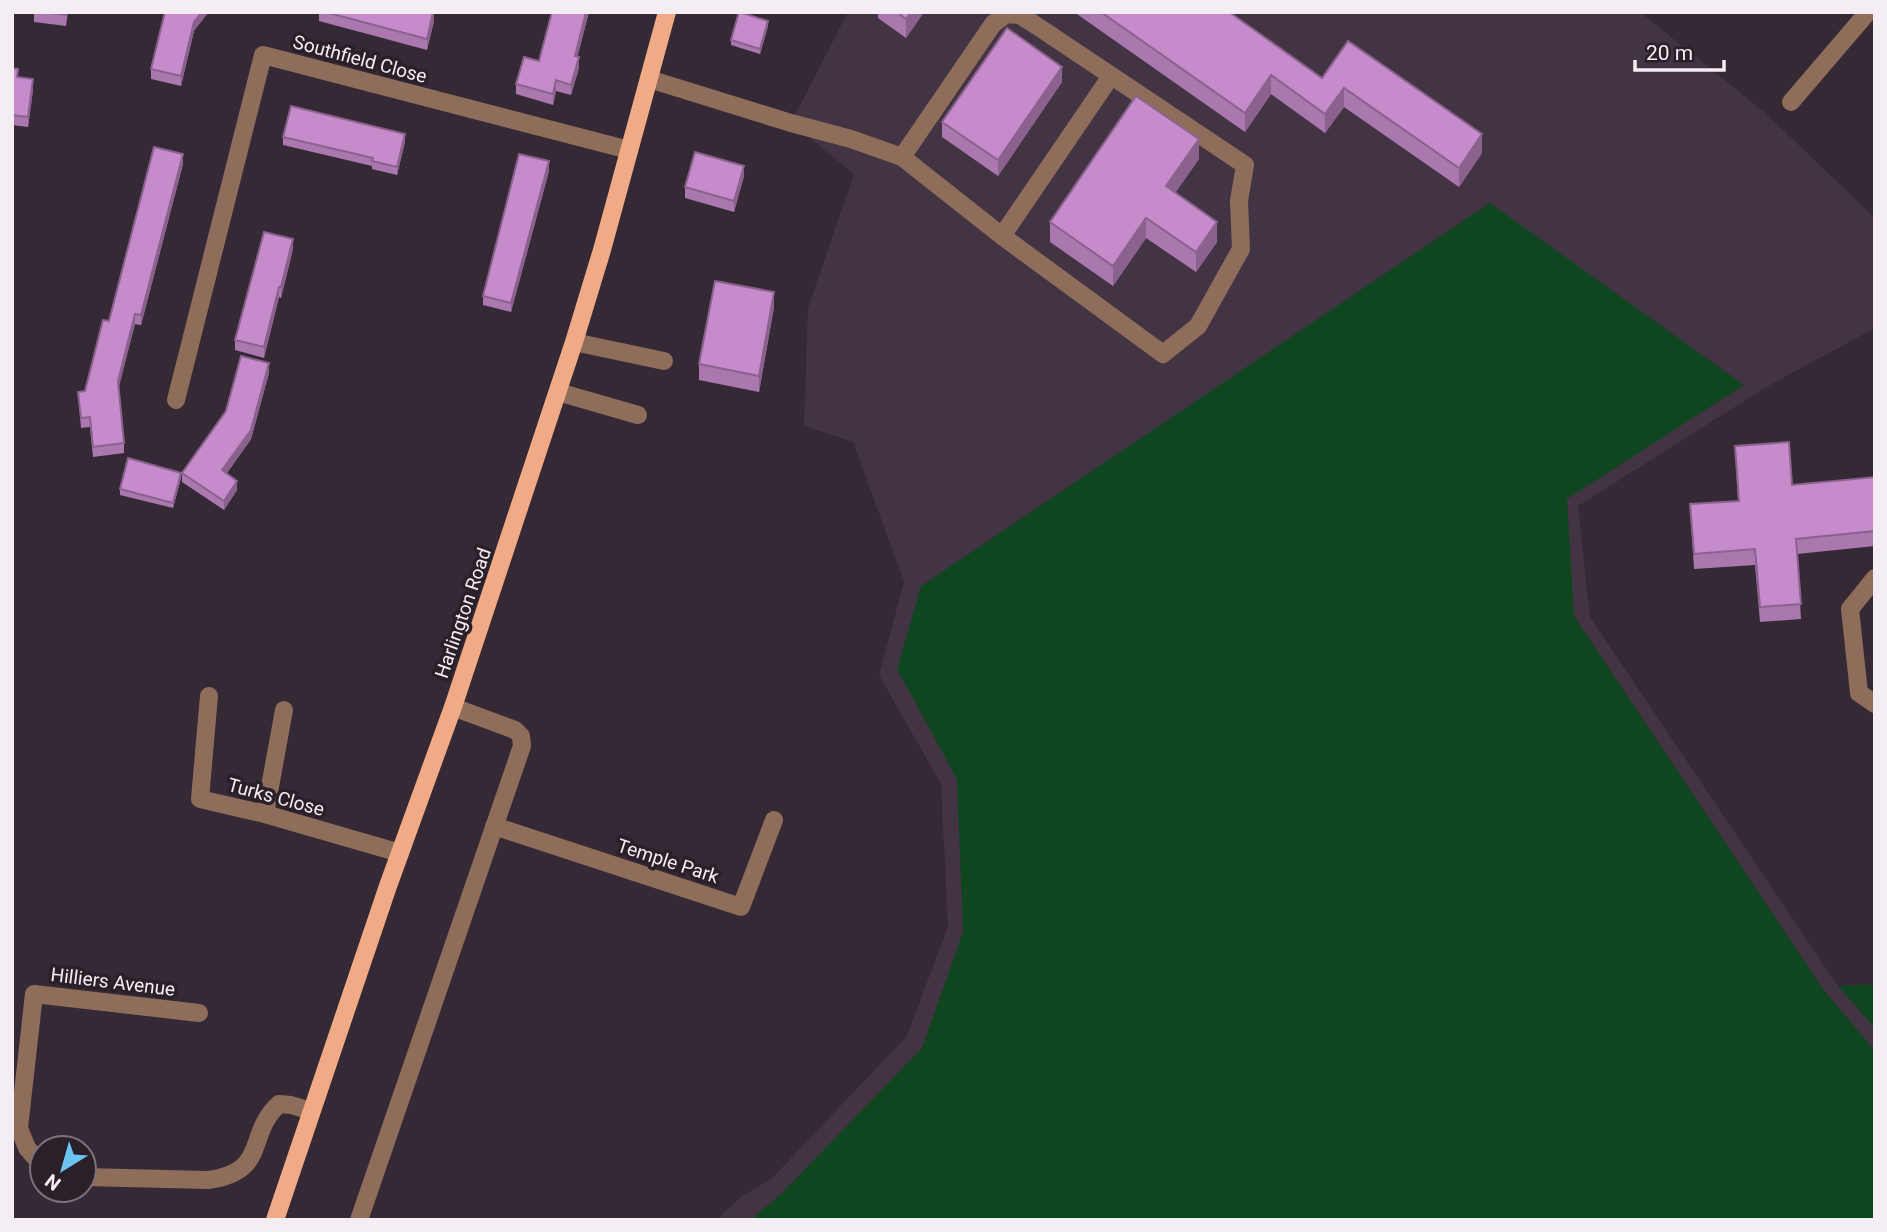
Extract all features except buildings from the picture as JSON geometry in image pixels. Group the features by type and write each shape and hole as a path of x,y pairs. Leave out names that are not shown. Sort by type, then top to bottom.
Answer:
{"main road":[{"name":"Harlington Road","path":"275,1220 400,853 453,708 575,342 667,12"}],"street":[{"path":"1791,102 1868,12"},
{"path":"649,79 902,156 1002,236 1163,354 1198,326 1241,249 1238,201 1245,165 1020,15 1006,14 993,24 902,156"},
{"name":"Southfield Close","path":"176,400 263,55 629,150"},
{"path":"1002,236 1111,76"},
{"path":"575,342 664,361"},
{"path":"558,392 638,415"},
{"path":"1875,578 1850,608 1859,693 1875,704"},
{"name":"Turks Close","path":"209,696 200,799 264,814 400,853"},
{"path":"359,1220 522,746 521,736 515,730 453,708"},
{"path":"264,814 284,710"},
{"name":"Temple Park","path":"494,826 741,907 774,820"},
{"name":"Hilliers Avenue","path":"28,1149 19,1128 34,994 199,1013"},
{"path":"98,1177 224,1178 247,1165 259,1141 264,1123 279,1104 311,1111"}],"shaded area":[{"path":"848,12 1640,12 1764,112 1875,218 1875,328 1768,386 1578,506 1590,617 1835,982 1875,1028 1875,1220 716,1220 741,1197 772,1178 907,1036 948,926 941,784 879,675 904,582 853,442 804,426 808,308 854,174 791,123"}],"green space":[{"path":"1490,203 1744,385 1567,499 1574,616 1823,989 1875,1051 1875,1220 751,1220 782,1193 922,1048 963,932 957,779 897,669 921,586"},
{"path":"1875,984 1875,1028 1838,986"}]}
